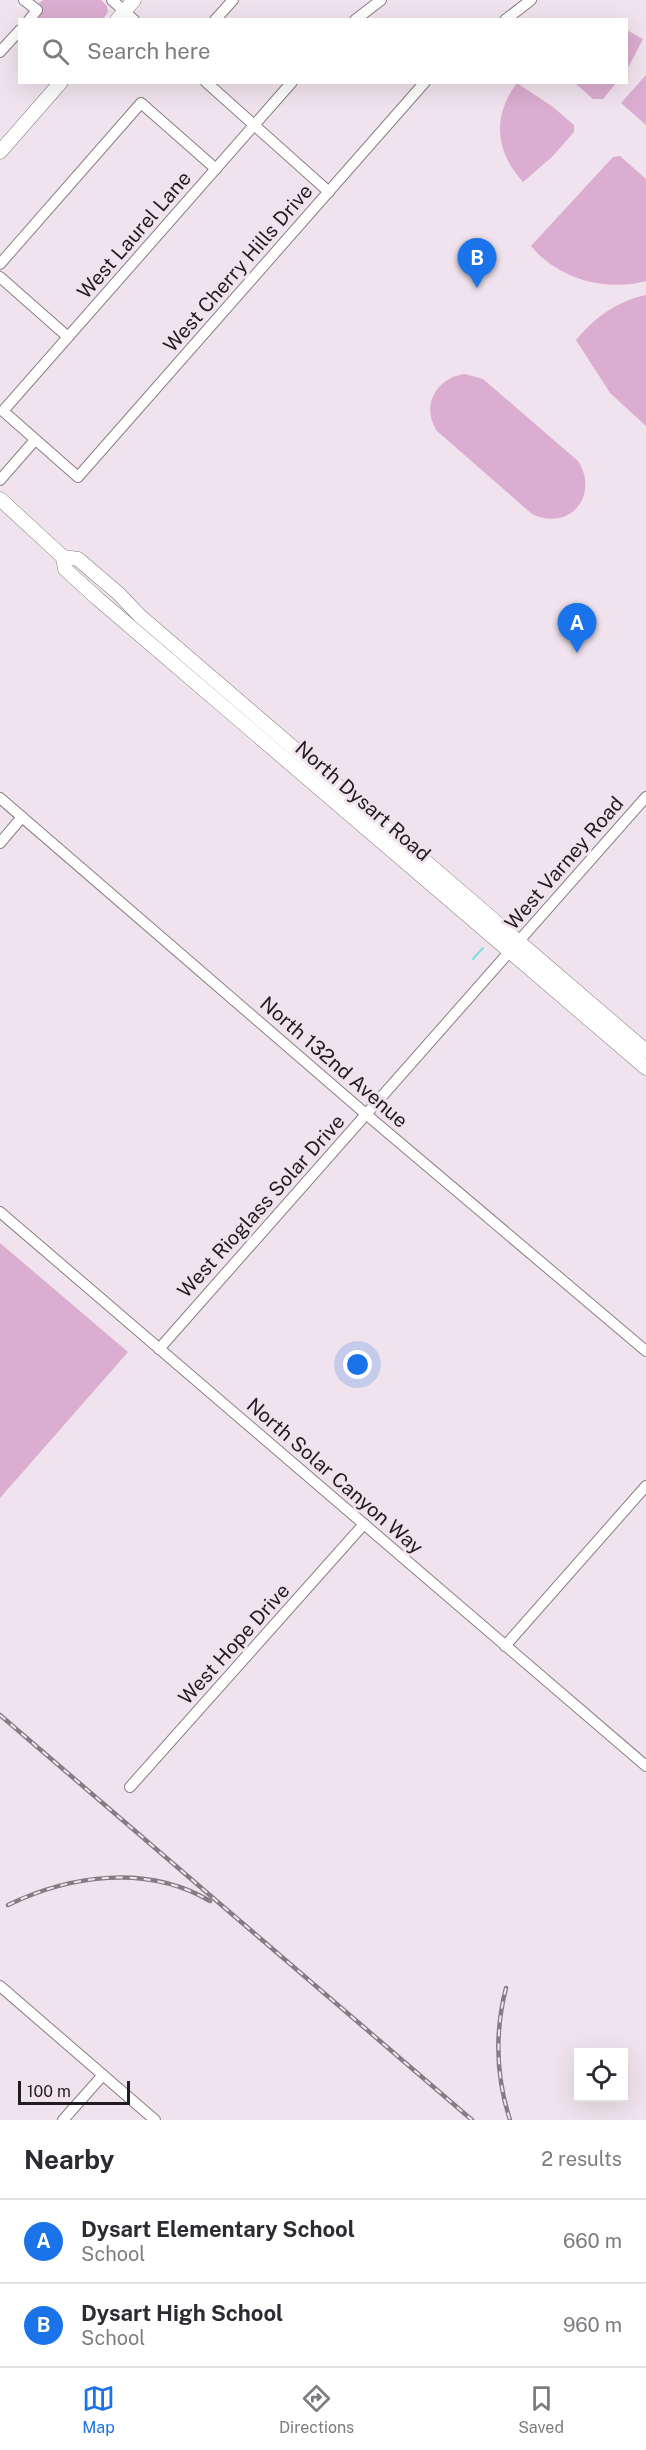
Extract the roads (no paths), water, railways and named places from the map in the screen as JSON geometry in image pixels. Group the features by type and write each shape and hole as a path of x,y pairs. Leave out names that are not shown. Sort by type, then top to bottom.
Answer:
{"main road":[{"path":"125,17 134,0"},
{"path":"0,152 59,84"},
{"name":"North Dysart Road","path":"0,499 63,557 65,569 98,598 514,947 646,1051"},
{"path":"63,557 78,559 83,575 95,587 98,598"},
{"name":"North Dysart Road","path":"78,559 514,947 646,1068"}],"street":[{"path":"24,0 37,10 31,18"},
{"path":"112,0 125,17"},
{"path":"217,18 233,0"},
{"path":"358,18 381,0"},
{"path":"507,18 531,0"},
{"path":"0,52 18,32"},
{"path":"208,84 329,192"},
{"name":"West Laurel Lane","path":"36,440 3,411 290,84"},
{"name":"West Cherry Hills Drive","path":"36,440 78,477 423,84"},
{"path":"0,264 141,104 216,169"},
{"path":"0,277 68,337"},
{"path":"0,480 36,440"},
{"name":"West Varney Road","path":"514,947 646,797"},
{"name":"North 132nd Avenue","path":"0,798 367,1115 646,1351"},
{"path":"0,843 22,818"},
{"name":"West Rioglass Solar Drive","path":"159,1349 514,947"},
{"name":"North Solar Canyon Way","path":"0,1212 646,1766"},
{"path":"505,1646 646,1486"},
{"name":"West Hope Drive","path":"130,1787 364,1524"},
{"path":"0,1986 155,2120"},
{"path":"63,2120 103,2075"}],"waterway":[{"path":"473,959 483,948"}],"railway":[{"path":"0,1715 472,2120"},
{"path":"8,1905 57,1887 109,1878 135,1878 161,1882 186,1889 210,1901"},
{"path":"506,1988 500,2021 499,2054 502,2087 510,2120"}],"place":[{"name":"Dysart High School","path":"477,288"},
{"name":"Dysart Elementary School","path":"577,653"}]}
